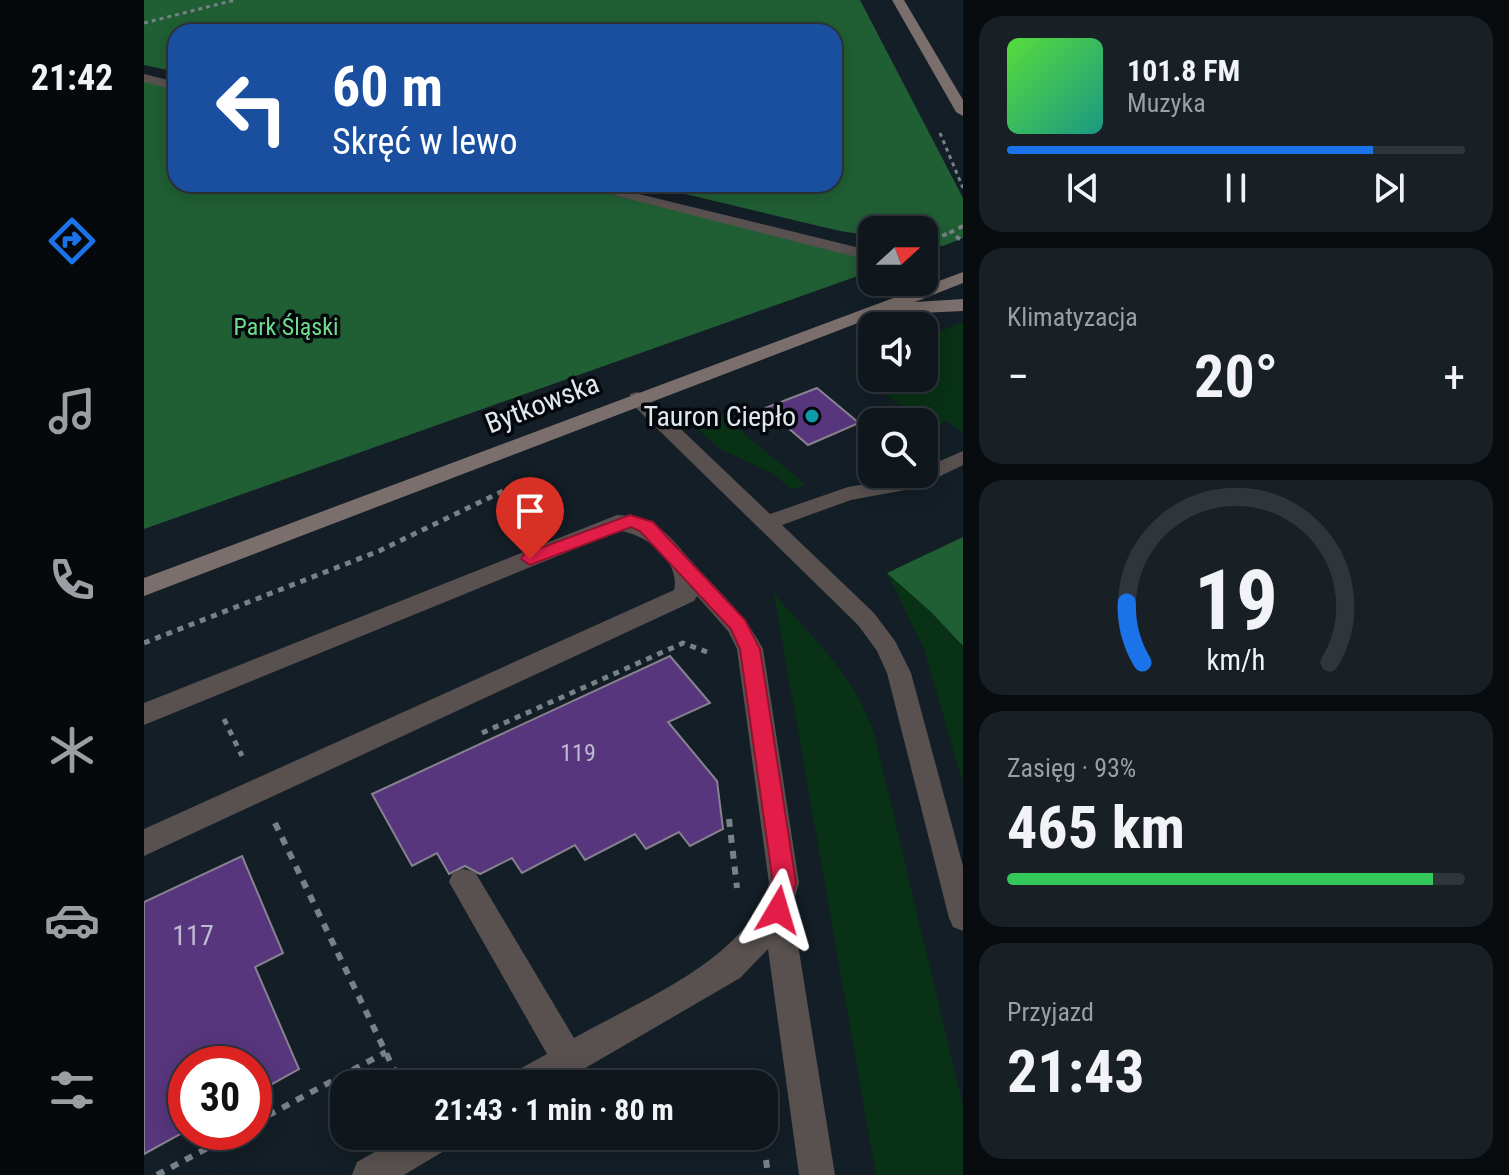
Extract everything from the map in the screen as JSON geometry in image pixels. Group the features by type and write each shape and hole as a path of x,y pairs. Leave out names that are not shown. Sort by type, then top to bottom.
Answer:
{"street":[{"path":"898,0 963,112"},
{"path":"144,78 168,84"},
{"path":"611,192 858,253"},
{"name":"Bytkowska","path":"938,282 963,277"},
{"name":"Bytkowska","path":"144,587 878,309 905,296"},
{"path":"878,309 963,305"},
{"path":"144,714 617,523 630,521 647,526 738,625 750,649 784,883 778,910 817,1175"},
{"path":"144,843 685,595 690,584 688,571"},
{"path":"464,882 569,1060"},
{"path":"551,1070 729,967 744,954 778,910"},
{"path":"370,1175 413,1150"}],"lane":[{"path":"637,398 866,619 887,647 899,673 963,918"},
{"path":"767,523 848,494 909,483 963,457"}],"path":[{"path":"144,23 235,0"},
{"path":"954,169 963,169"},
{"path":"938,238 963,226"},
{"path":"951,232 963,242"},
{"path":"144,643 379,551 512,487"},
{"path":"480,734 683,643 712,654"},
{"path":"209,689 394,1070"},
{"path":"729,812 744,954"},
{"path":"263,831 291,819"},
{"path":"272,1113 386,1052"},
{"path":"157,1175 204,1150"}],"green space":[{"path":"144,0 860,0 963,198 963,238 938,245 938,216 858,216 858,234 677,192 842,192 842,24 168,24 168,70 144,65"},
{"name":"Park Śląski","path":"144,81 168,87 168,192 601,192 858,255 858,276 144,529"},
{"path":"963,322 963,433 947,421 938,425 938,408 903,408 882,392 938,392 938,332"},
{"path":"719,413 805,484 792,490 772,473 720,449 692,424"},
{"path":"963,537 963,646 887,573"},
{"path":"887,573 963,646 963,784 924,649"},
{"path":"774,594 844,676 874,733 963,1106 963,1175 876,1175"}],"building":[{"name":"Tauron Ciepło","path":"817,388 858,423 808,445 765,408"},
{"path":"670,656 710,703 668,722 717,781 723,829 690,846 679,832 646,849 635,834 585,860 575,845 522,873 512,858 480,874 465,866 449,874 437,853 412,866 372,794"},
{"path":"242,856 283,953 255,967 299,1069 272,1084 272,1046 168,1046 168,1141 144,1154 144,902"}],"place":[{"name":"Tauron Ciepło","path":"812,416"}],"route":[{"path":"530,559 617,523 630,521 647,526 738,625 750,649 784,883 778,910"}]}
